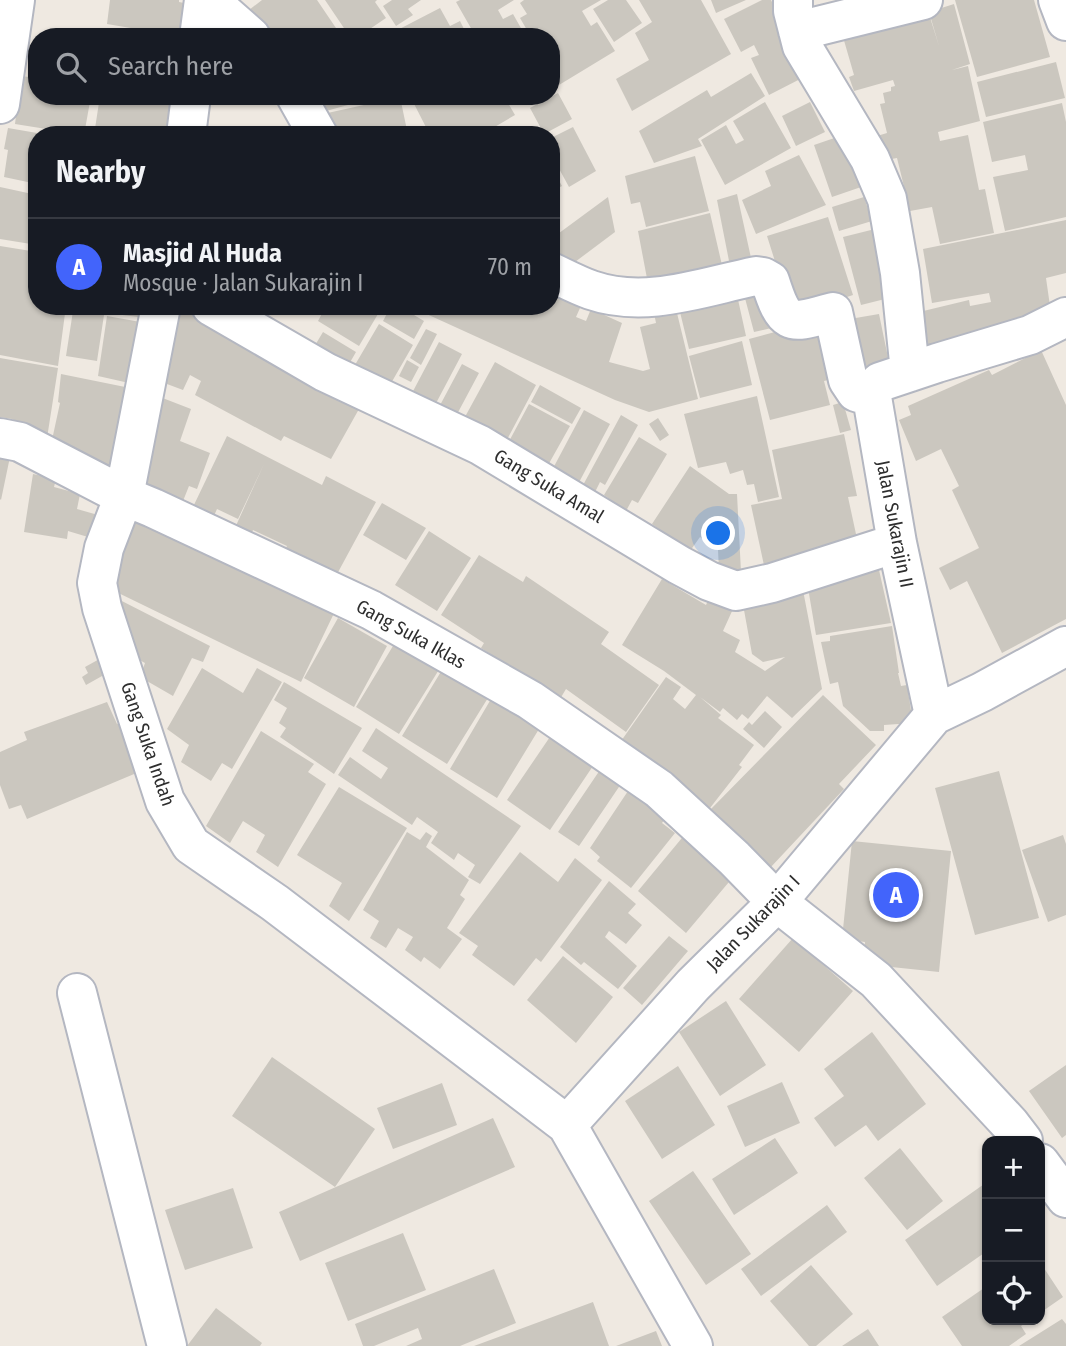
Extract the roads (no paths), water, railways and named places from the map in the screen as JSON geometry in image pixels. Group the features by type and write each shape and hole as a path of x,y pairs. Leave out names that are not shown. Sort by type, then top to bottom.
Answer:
{"street":[{"path":"0,104 15,0"},
{"path":"201,28 207,0 240,28"},
{"path":"910,372 900,273 887,199 870,159 802,46 795,15 923,0"},
{"path":"1058,0 1066,22"},
{"path":"187,126 190,105"},
{"path":"301,105 313,126"},
{"path":"560,276 591,290 636,298 676,295 763,276 770,281 778,305 788,318 800,321 833,312 848,380 856,392 872,397 880,382 1030,335 1066,317"},
{"name":"Gang Suka Indah","path":"159,315 124,496 104,548 96,583 164,801 191,845 275,902 567,1125"},
{"name":"Gang Suka Amal","path":"227,315 325,372 480,445 679,565 709,581 736,591 772,583 897,543"},
{"name":"Jalan Sukarajin II","path":"872,397 897,543 934,715"},
{"name":"Gang Suka Iklas","path":"0,438 20,442 124,496 371,610 530,700 659,789 777,902 876,980 1019,1136"},
{"path":"934,715 1066,646"},
{"name":"Jalan Sukarajin I","path":"567,1125 693,985 777,902 934,715"},
{"path":"77,993 167,1346"},
{"path":"567,1125 693,1346"},
{"path":"1045,1170 1066,1198"}],"place":[{"name":"Masjid Al Huda","path":"896,895"}]}
